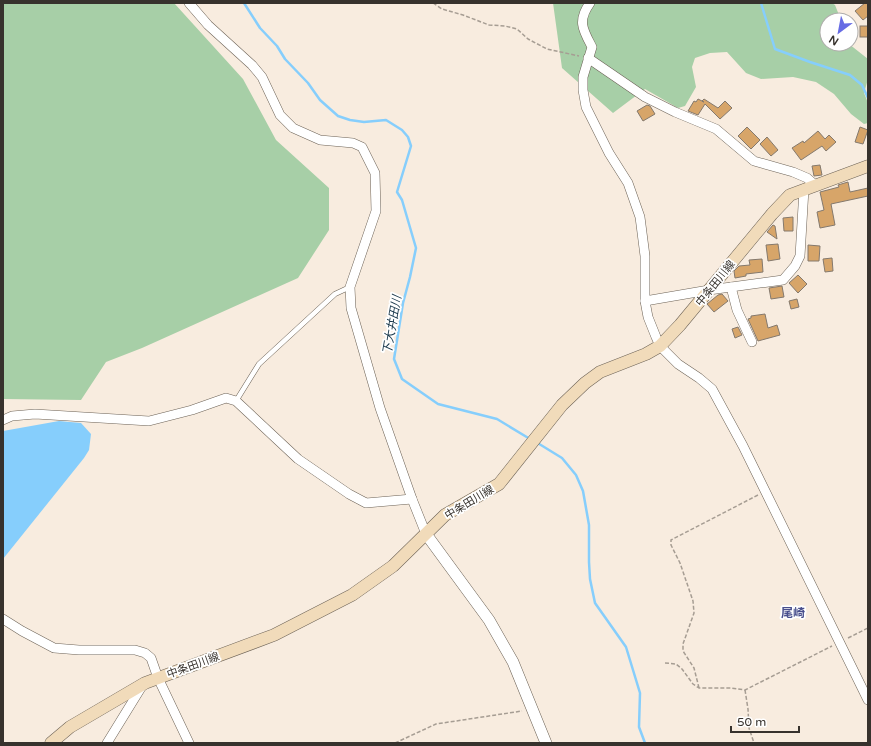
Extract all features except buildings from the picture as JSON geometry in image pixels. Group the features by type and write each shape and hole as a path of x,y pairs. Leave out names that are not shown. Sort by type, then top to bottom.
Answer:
{"main road":[{"name":"中条田川線","path":"51,743 70,727 145,683 274,635 352,595 393,566 445,515 499,484 562,405 585,383 600,372 646,354 660,346 669,338 790,195 868,166"}],"street":[{"path":"190,3 208,24 252,65 262,77 280,115 293,128 320,140 353,142 362,147 368,156 375,173 376,211 350,287 351,308 380,408 426,534 489,620 513,662 546,743"},
{"path":"590,3 585,11 582,29 592,47 583,77 583,90 586,107 609,153 628,183 640,217 645,256 645,301 651,324 660,346 678,364 712,389 743,446 868,700"},
{"path":"588,58 645,97 675,112 716,129 754,161 793,172 807,178 815,185"},
{"path":"645,301 782,280 795,266 800,256 804,189"},
{"path":"731,287 737,310 752,342"},
{"path":"3,420 12,416 35,414 149,421 192,410 226,398 236,401 298,459 349,494 366,503 412,499"},
{"path":"3,619 54,648 79,650 135,650 145,653 151,658 158,678 189,743"},
{"path":"107,743 145,683"}],"lane":[{"path":"236,401 259,364 335,294 350,287"}],"path":[{"path":"433,3 442,9 489,25 505,26 517,29 528,39 547,49 588,58"},
{"path":"699,688 694,668 684,651 683,644 694,613 693,601 680,563 671,545 671,540 765,491"},
{"path":"666,663 676,664 682,669 693,684 699,688 731,688 745,690 868,628"},
{"path":"745,690 749,728 754,743"},
{"path":"395,743 436,724 532,709"}],"green space":[{"path":"3,3 174,3 243,79 276,140 329,188 329,230 298,278 142,348 106,362 81,400 3,399"},
{"path":"553,3 832,3 835,5 838,12 819,12 819,52 859,52 868,59 868,79 864,93 868,103 868,123 864,124 851,114 834,94 816,82 793,77 761,79 746,73 727,52 710,53 695,58 692,67 696,87 685,106 678,108 645,89 613,113 562,68"}],"water":[{"path":"59,421 81,423 91,434 89,450 3,559 3,431"}],"waterway":[{"name":"下大井田川","path":"244,3 260,28 277,46 285,59 308,83 320,100 338,116 364,122 386,120 402,130 408,137 411,146 397,192 402,200 416,248 403,303 394,359 402,379 438,404 497,419 530,439"},
{"path":"761,3 775,49 850,75 862,85 868,98"},
{"name":"下大井田川","path":"536,442 562,458 576,475 583,491 589,525 590,579 595,603 626,647 640,693 639,727 645,743"}],"district":[{"name":"尾崎","path":"793,613"}]}
